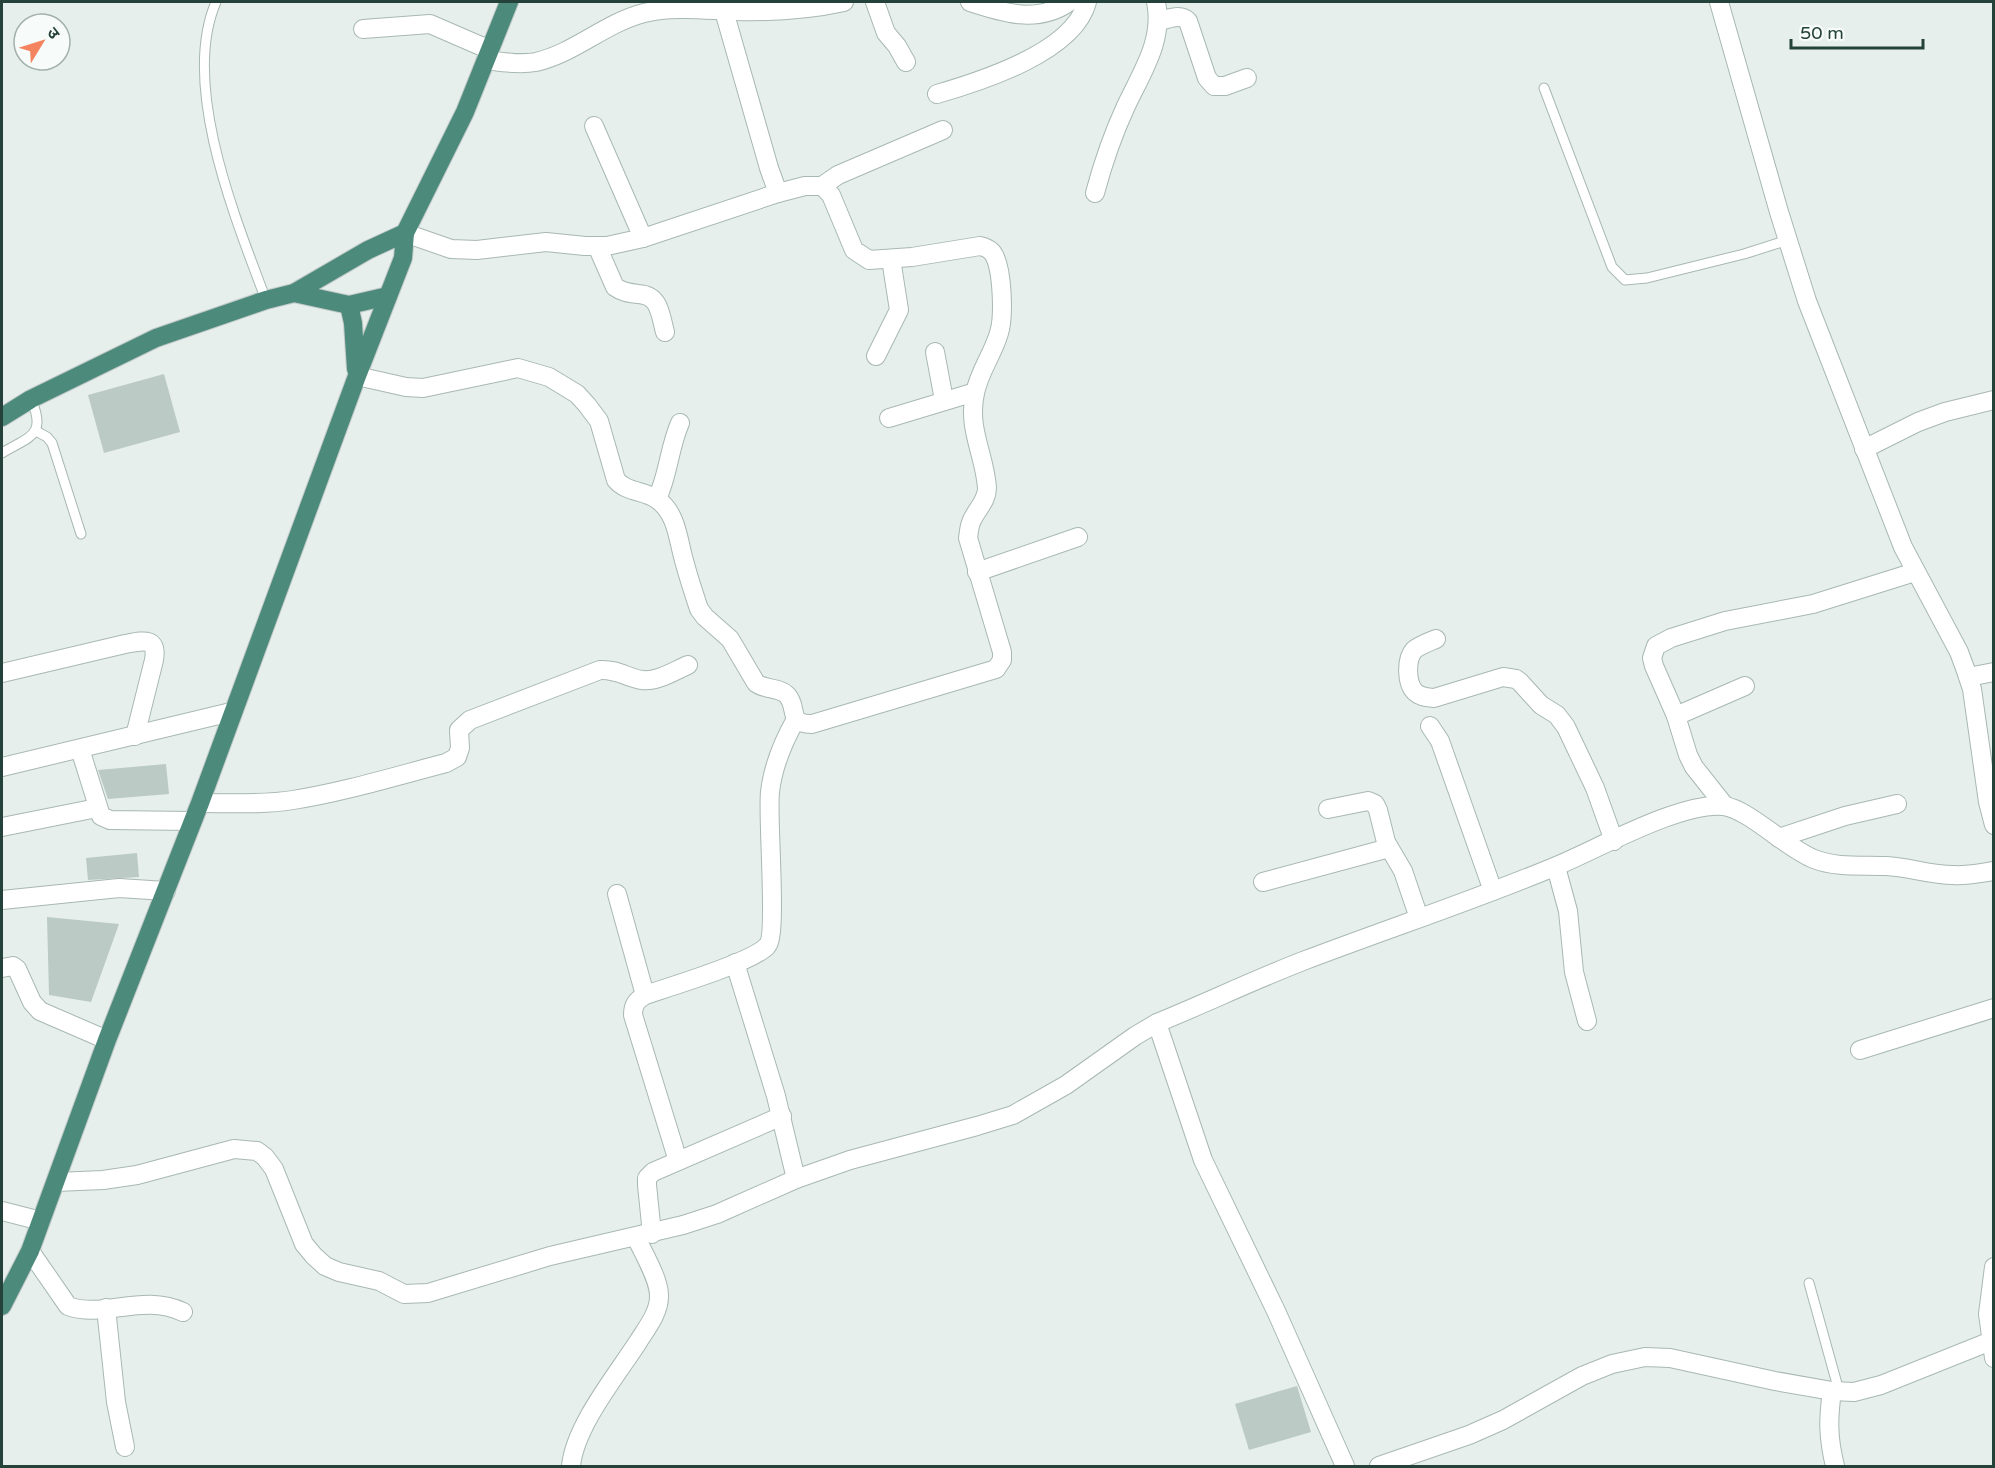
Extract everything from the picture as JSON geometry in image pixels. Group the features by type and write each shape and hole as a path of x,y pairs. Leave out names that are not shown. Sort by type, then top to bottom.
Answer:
{"highway":[{"path":"2,1306 30,1251 107,1040 200,803 231,712 403,258 405,233 465,112 509,2"},
{"path":"2,417 31,399 156,338 266,300 294,293 368,250 405,233"},
{"path":"294,293 349,305 388,296"},
{"path":"349,305 353,323 357,376"}],"street":[{"path":"363,29 430,24 488,55 518,64 536,62 557,55 626,19 646,13 681,10 771,11 823,7 844,2"},
{"path":"875,2 886,33 906,62"},
{"path":"970,2 1003,13 1022,15 1053,10 1069,2"},
{"path":"938,94 975,83 1022,63 1070,30 1081,18 1087,2"},
{"path":"1095,193 1110,143 1155,46 1159,21 1156,2"},
{"path":"1719,2 1807,301 1903,547 1959,652 1968,677 1972,689 1988,802 1994,825"},
{"path":"724,10 778,193"},
{"path":"1159,21 1179,17 1184,17 1188,21 1207,78 1214,86 1225,86 1247,78"},
{"path":"594,126 642,238"},
{"path":"405,233 452,249 477,250 546,242 597,246 642,238 778,193 805,186 822,186 846,171 943,130"},
{"path":"357,376 406,387 423,388 518,368 549,377 577,394 598,421 606,441 613,473 622,486 657,499 671,516 699,609 730,639 756,683 761,687 786,695 796,719 802,724 812,724 996,669 1002,660 1002,652 968,538 969,527 984,502 987,490 973,418 975,392 999,334 1001,323 998,268 991,252 980,246 891,260 869,260 854,249 831,195 822,186"},
{"path":"597,246 615,287 627,293 650,296 656,302 665,332"},
{"path":"876,356 899,310 891,260"},
{"path":"936,352 944,400"},
{"path":"889,418 975,392"},
{"path":"1864,449 1918,422 1945,412 1994,400"},
{"path":"657,499 665,481 673,441 680,423"},
{"path":"977,572 1078,537"},
{"path":"1725,806 1694,767 1652,658 1653,652 1662,642 1725,621 1813,604 1915,572"},
{"path":"1436,639 1419,647 1410,657 1408,667 1414,692 1424,697 1434,698 1503,677 1516,679 1541,705 1557,715 1566,727 1595,788 1614,841"},
{"path":"2,673 125,644 144,641 150,643 156,652 135,736"},
{"path":"200,803 256,803 290,800 319,795 446,763 457,757 460,748 459,730 464,723 470,720 600,670 612,669 644,680 657,678 688,665"},
{"path":"1968,677 1994,672"},
{"path":"1676,716 1745,686"},
{"path":"2,767 231,712"},
{"path":"678,1161 633,1015 633,1007 636,1001 645,995 735,963 769,945 773,926 768,815 770,790 782,746 796,719"},
{"path":"1430,726 1440,741 1493,891"},
{"path":"80,749 101,816 110,820 192,821"},
{"path":"1328,809 1368,801 1374,804 1378,810 1386,842 1403,871 1419,918"},
{"path":"1779,838 1845,816 1897,804"},
{"path":"56,1182 103,1180 137,1175 234,1149 256,1151 265,1156 274,1169 304,1244 325,1266 339,1272 379,1281 404,1294 428,1293 550,1256 644,1235 717,1214 796,1179 850,1160 1013,1114 1066,1084 1157,1023 1301,962 1556,867 1660,820 1689,811 1704,807 1725,806 1740,812 1813,859 1830,864 1904,867 1953,875 1994,871"},
{"path":"2,827 97,808"},
{"path":"1263,882 1389,848"},
{"path":"1556,867 1568,911 1574,972 1587,1021"},
{"path":"2,900 119,888 166,891"},
{"path":"616,894 645,995"},
{"path":"735,963 782,1116 796,1179"},
{"path":"2,968 13,966 17,969 32,1002 40,1011 107,1040"},
{"path":"1860,1050 1994,1008"},
{"path":"1157,1023 1203,1160 1276,1311 1345,1467"},
{"path":"571,1467 577,1442 587,1420 658,1307 659,1287 644,1235 647,1178 653,1172 782,1116"},
{"path":"2,1211 41,1221"},
{"path":"30,1251 68,1306 75,1309 163,1304 183,1312"},
{"path":"1380,1467 1469,1435 1503,1420 1582,1376 1612,1364 1645,1357 1670,1358 1836,1391 1869,1389 1992,1349 1988,1314 1994,1267"},
{"path":"106,1308 116,1402 125,1447"},
{"path":"1834,1467 1828,1436 1828,1419 1836,1391"}],"lane":[{"path":"216,2 211,12 205,41 208,115 220,169 236,221 266,300"},
{"path":"1544,88 1612,267 1625,280 1647,278 1744,254 1788,240"},
{"path":"2,453 31,436 39,425 31,399"},
{"path":"36,430 47,437 56,453 81,534"},
{"path":"1809,1283 1836,1391"}],"building":[{"path":"164,374 180,432 104,453 88,395"},
{"path":"166,764 169,794 108,799 98,770"},
{"path":"137,853 139,877 88,880 86,858"},
{"path":"47,917 119,924 91,1002 49,995"},
{"path":"1297,1386 1311,1432 1249,1450 1235,1404"}]}
